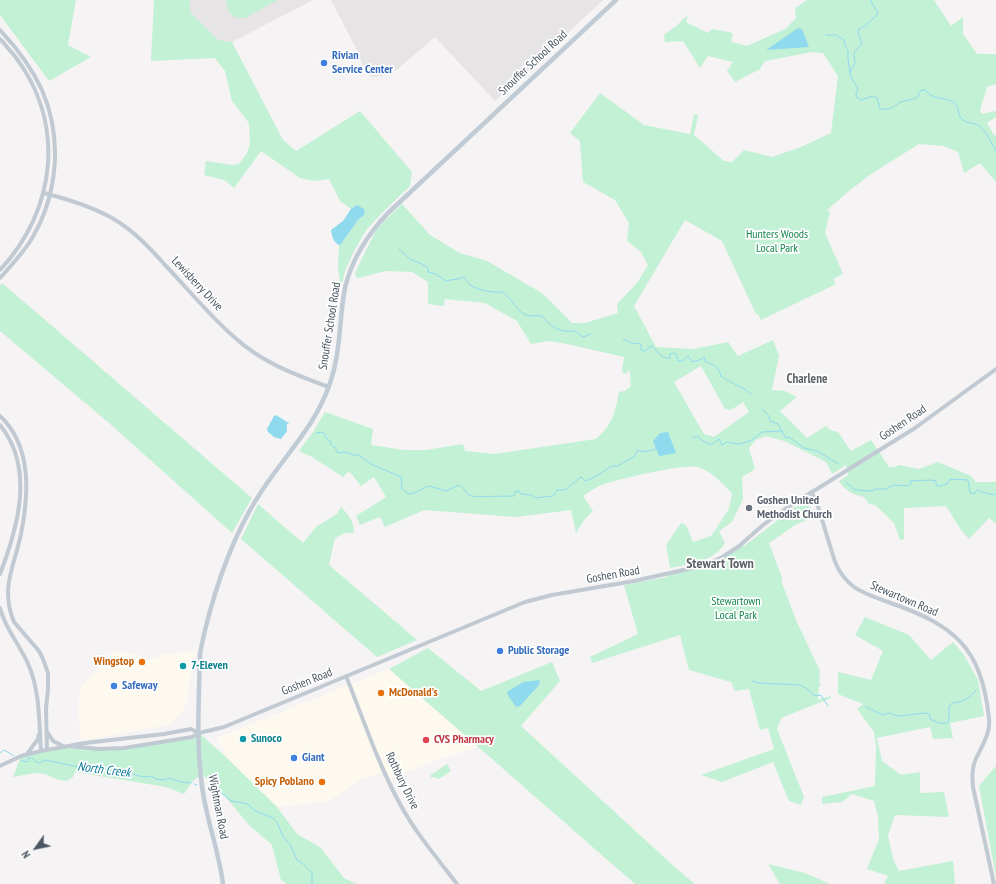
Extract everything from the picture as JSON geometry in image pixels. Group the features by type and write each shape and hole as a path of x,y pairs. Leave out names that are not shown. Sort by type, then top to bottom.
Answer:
{"main road":[{"name":"Snouffer School Road","path":"199,733 200,655 202,641 223,567 254,504 308,430 318,413 329,387 338,355 343,302 348,278 358,253 371,232 388,213 616,0"},
{"name":"Wightman Road","path":"199,733 200,762 204,798 223,884"}],"street":[{"path":"0,30 28,65 42,90 52,120 56,148 51,195 40,223 20,255 0,278"},
{"path":"0,39 21,65 30,81 41,107 47,128 49,149 48,172 44,193 38,212 21,245 0,270"},
{"name":"Lewisberry Drive","path":"44,193 82,204 114,219 139,238 233,336 252,351 270,363 290,373 329,387"},
{"name":"Goshen Road","path":"69,746 124,748 192,737 199,733 224,727 532,600 552,595 634,581 710,563 738,547 782,511 915,428 996,369"},
{"path":"0,416 15,435 24,462 26,481 21,534 7,578 5,595 14,622 39,651 46,666 49,682 46,708 47,750"},
{"path":"0,425 14,447 18,460 20,483 14,532 0,574"},
{"name":"Stewartown Road","path":"811,492 816,500 838,571 845,580 862,592 908,609 943,627 963,644 976,664 986,696 990,720 984,745 975,762 972,775 972,787 994,884"},
{"path":"0,608 6,626 25,657 31,672 37,695 41,751"},
{"name":"Rothbury Drive","path":"346,676 386,773 401,805 417,830 457,884"},
{"name":"Goshen Road","path":"0,766 26,755 85,743 164,734 191,729 199,733"},
{"path":"26,755 38,739 40,730"},
{"path":"47,732 53,741 64,747"}],"shaded area":[{"path":"190,0 313,0 232,42 218,40 190,12"},
{"path":"331,0 603,0 495,101 435,37 398,69 382,76 373,77 366,74 358,52"},
{"path":"197,650 190,678 188,699 182,712 168,725 81,741 79,698 82,686 113,651 138,654 147,661 162,655"},
{"path":"389,669 478,747 435,761 389,779 387,771 362,779 329,801 277,807 228,759 216,738"}],"green space":[{"path":"0,0 76,0 68,45 91,57 49,81 0,15"},
{"path":"154,0 190,0 190,12 218,40 232,42 283,140 296,151 360,111 412,172 410,186 367,229 354,251 345,271 341,287 338,269 339,245 358,220 365,214 357,205 351,209 340,201 329,179 314,181 300,178 261,151 234,188 224,180 204,175 206,161 232,165 239,164 247,153 250,144 249,123 232,101 225,71 215,58 151,61"},
{"path":"226,0 278,0 245,18 234,17 229,12"},
{"name":"Hunters Woods Local Park","path":"807,0 934,0 951,26 963,17 963,34 977,54 996,54 996,84 987,87 980,110 982,114 996,111 996,117 987,123 994,135 996,135 996,182 980,163 964,173 958,152 944,146 919,144 871,174 827,210 830,212 825,233 843,274 833,279 836,284 761,320 758,314 756,314 722,241 685,220 634,306 656,347 693,349 728,342 738,356 773,340 779,356 772,390 785,391 797,397 780,411 807,438 826,426 830,430 838,432 851,451 871,440 889,467 899,465 919,469 938,462 971,476 976,482 996,482 996,524 989,518 969,539 961,530 946,506 904,508 904,539 900,540 894,523 875,505 869,504 864,497 850,492 841,484 839,481 848,475 846,465 832,474 826,462 784,441 766,436 756,440 749,448 755,469 742,477 743,499 732,522 719,531 725,543 715,554 708,558 685,565 670,568 666,545 681,523 686,525 693,542 711,536 729,509 732,493 703,469 691,466 649,473 606,483 597,487 583,496 593,511 584,520 576,533 571,510 516,517 424,510 385,527 380,517 360,525 356,516 386,497 374,477 361,486 349,471 343,477 312,457 299,451 325,412 373,429 371,445 404,450 426,450 463,444 465,451 494,454 596,439 602,434 610,423 619,392 625,391 631,386 630,373 628,370 626,374 622,372 624,357 549,341 531,344 517,321 485,303 445,299 444,306 428,304 428,282 412,272 386,271 358,278 356,277 355,273 375,232 384,221 402,204 430,235 460,253 487,261 542,293 572,323 585,323 618,313 617,304 637,283 648,265 641,252 627,241 629,223 615,200 583,182 580,141 570,133 600,93 644,125 690,134 694,114 698,115 694,135 724,161 732,162 744,150 772,157 801,147 831,133 838,76 823,53 812,52 765,61 760,69 735,82 727,71 733,62 708,56 700,68 683,41 665,42 664,35 688,15 686,22 708,33 712,29 733,33 731,42 747,46 785,29 796,18 795,8","holes":["701,366 725,409 731,410 743,402 749,412 714,437 704,434 674,382"]},
{"path":"2,283 252,498 232,533 109,423 0,331 0,286"},
{"path":"258,504 303,543 317,526 337,514 341,507 353,525 354,533 345,533 335,538 329,565 417,640 377,657 241,539"},
{"name":"Stewartown Local Park","path":"808,505 815,513 809,519 795,525 769,543 796,620 820,671 819,682 821,686 819,686 818,700 831,696 831,698 781,718 777,729 804,797 801,805 789,801 773,762 722,782 701,775 774,749 768,728 760,730 749,689 735,691 731,682 689,670 680,635 592,663 590,657 638,634 624,585 667,577 666,575 706,565 742,544 744,546 795,507"},
{"path":"865,617 909,635 931,660 953,642 964,655 978,680 984,716 950,723 953,738 933,739 930,727 877,738 882,761 901,775 920,772 920,793 944,792 949,817 895,815 888,835 893,859 899,871 953,861 955,884 884,884 888,876 867,869 879,839 878,816 874,801 852,794 842,802 822,804 822,797 875,786 876,746 874,732 857,709 863,704 838,694 838,672 871,680 883,651 855,635"},
{"path":"428,648 481,691 552,662 560,681 521,726 695,884 635,884 389,669"},
{"path":"199,733 277,807 297,834 320,847 344,878 357,884 287,884 281,880 272,845 249,825 219,789 201,774 192,782 184,794 166,787 75,772 73,777 66,781 56,779 45,774 35,773 13,777 21,756 64,747 99,749 124,748 175,740"},
{"path":"447,764 451,771 439,779 434,777 431,778 431,774"},
{"path":"996,766 996,877 979,786"},
{"path":"768,864 805,873 830,884 780,884"}],"water":[{"path":"798,28 802,29 809,47 766,50"},
{"path":"357,205 364,209 365,214 358,220 339,245 334,241 331,230 343,221 351,209"},
{"path":"276,415 287,422 290,422 287,424 287,431 281,439 274,437 268,432 267,429"},
{"path":"668,432 676,453 659,456 653,441 660,433"},
{"path":"540,680 539,685 520,706 516,707 507,692 523,682"}],"waterway":[{"path":"871,0 878,14 865,26 859,29 858,32 862,43 854,53 855,64 850,75 858,89 856,97 861,100 873,96 877,98 880,109 887,109 892,108 901,102 917,98 921,90 925,90 932,96 953,102 957,106 963,120 981,127 996,151"},
{"path":"826,35 836,35 844,40 845,46 848,50 850,73"},
{"path":"399,249 410,259 428,268 428,272 436,274 446,281 464,277 470,285 477,288 490,292 502,292 520,311 526,315 542,316 552,326 565,331 575,331 583,337 591,334"},
{"path":"623,339 632,343 641,344 641,350 644,351 652,346 660,354 667,358 670,358 670,354 676,354 678,361 682,361 688,356 692,362 704,357 706,362 714,365 721,376 751,394"},
{"path":"762,409 769,416 770,421 778,424 786,438 789,437 804,448 817,451 839,464"},
{"path":"692,438 698,436 701,440 711,445 719,439 722,445 727,442 739,444 750,441 762,432 782,431"},
{"path":"316,433 323,432 330,441 331,445 336,448 336,451 339,453 344,452 359,455 371,464 401,477 401,488 408,494 414,493 429,486 446,491 459,485 471,496 514,496 515,491 519,491 521,494 532,495 535,498 553,496 557,490 565,490 581,477 586,481 612,466 618,466 634,457 638,450 644,452 656,449"},
{"path":"846,483 854,490 872,491 875,489 885,489 895,485 907,486 911,484 910,481 931,480 936,481 936,485 940,486 947,484 950,479 968,480 970,493 974,494 977,490 994,495 996,493"},
{"path":"752,681 759,683 800,685 815,696 821,695 828,706"},
{"path":"866,707 883,715 889,713 898,716 927,713 930,715 930,719 939,723 947,723 949,720 949,707 952,703 966,700 976,690"},
{"name":"North Creek","path":"0,753 4,750 14,756"},
{"name":"North Creek","path":"21,760 26,762 28,761 28,758 32,758 36,762 40,763 45,760 79,767 84,765 92,769 99,768 126,774 130,772 135,775 146,777 151,776 156,779 165,780 168,778 191,783"},
{"name":"North Creek","path":"210,788 220,792 231,801 248,804 255,811 273,818 277,822 283,837 290,844 297,860 312,873 312,884"}],"place":[{"name":"Rivian Service Center","path":"324,63"},
{"name":"Goshen United Methodist Church","path":"749,508"},
{"name":"Public Storage","path":"500,651"},
{"name":"Wingstop","path":"142,662"},
{"name":"7-Eleven","path":"183,666"},
{"name":"Safeway","path":"114,686"},
{"name":"McDonald's","path":"381,693"},
{"name":"Sunoco","path":"243,739"},
{"name":"CVS Pharmacy","path":"426,740"},
{"name":"Giant","path":"294,758"},
{"name":"Spicy Poblano","path":"322,782"}],"district":[{"name":"Charlene","path":"807,379"},
{"name":"Stewart Town","path":"720,564"}]}
